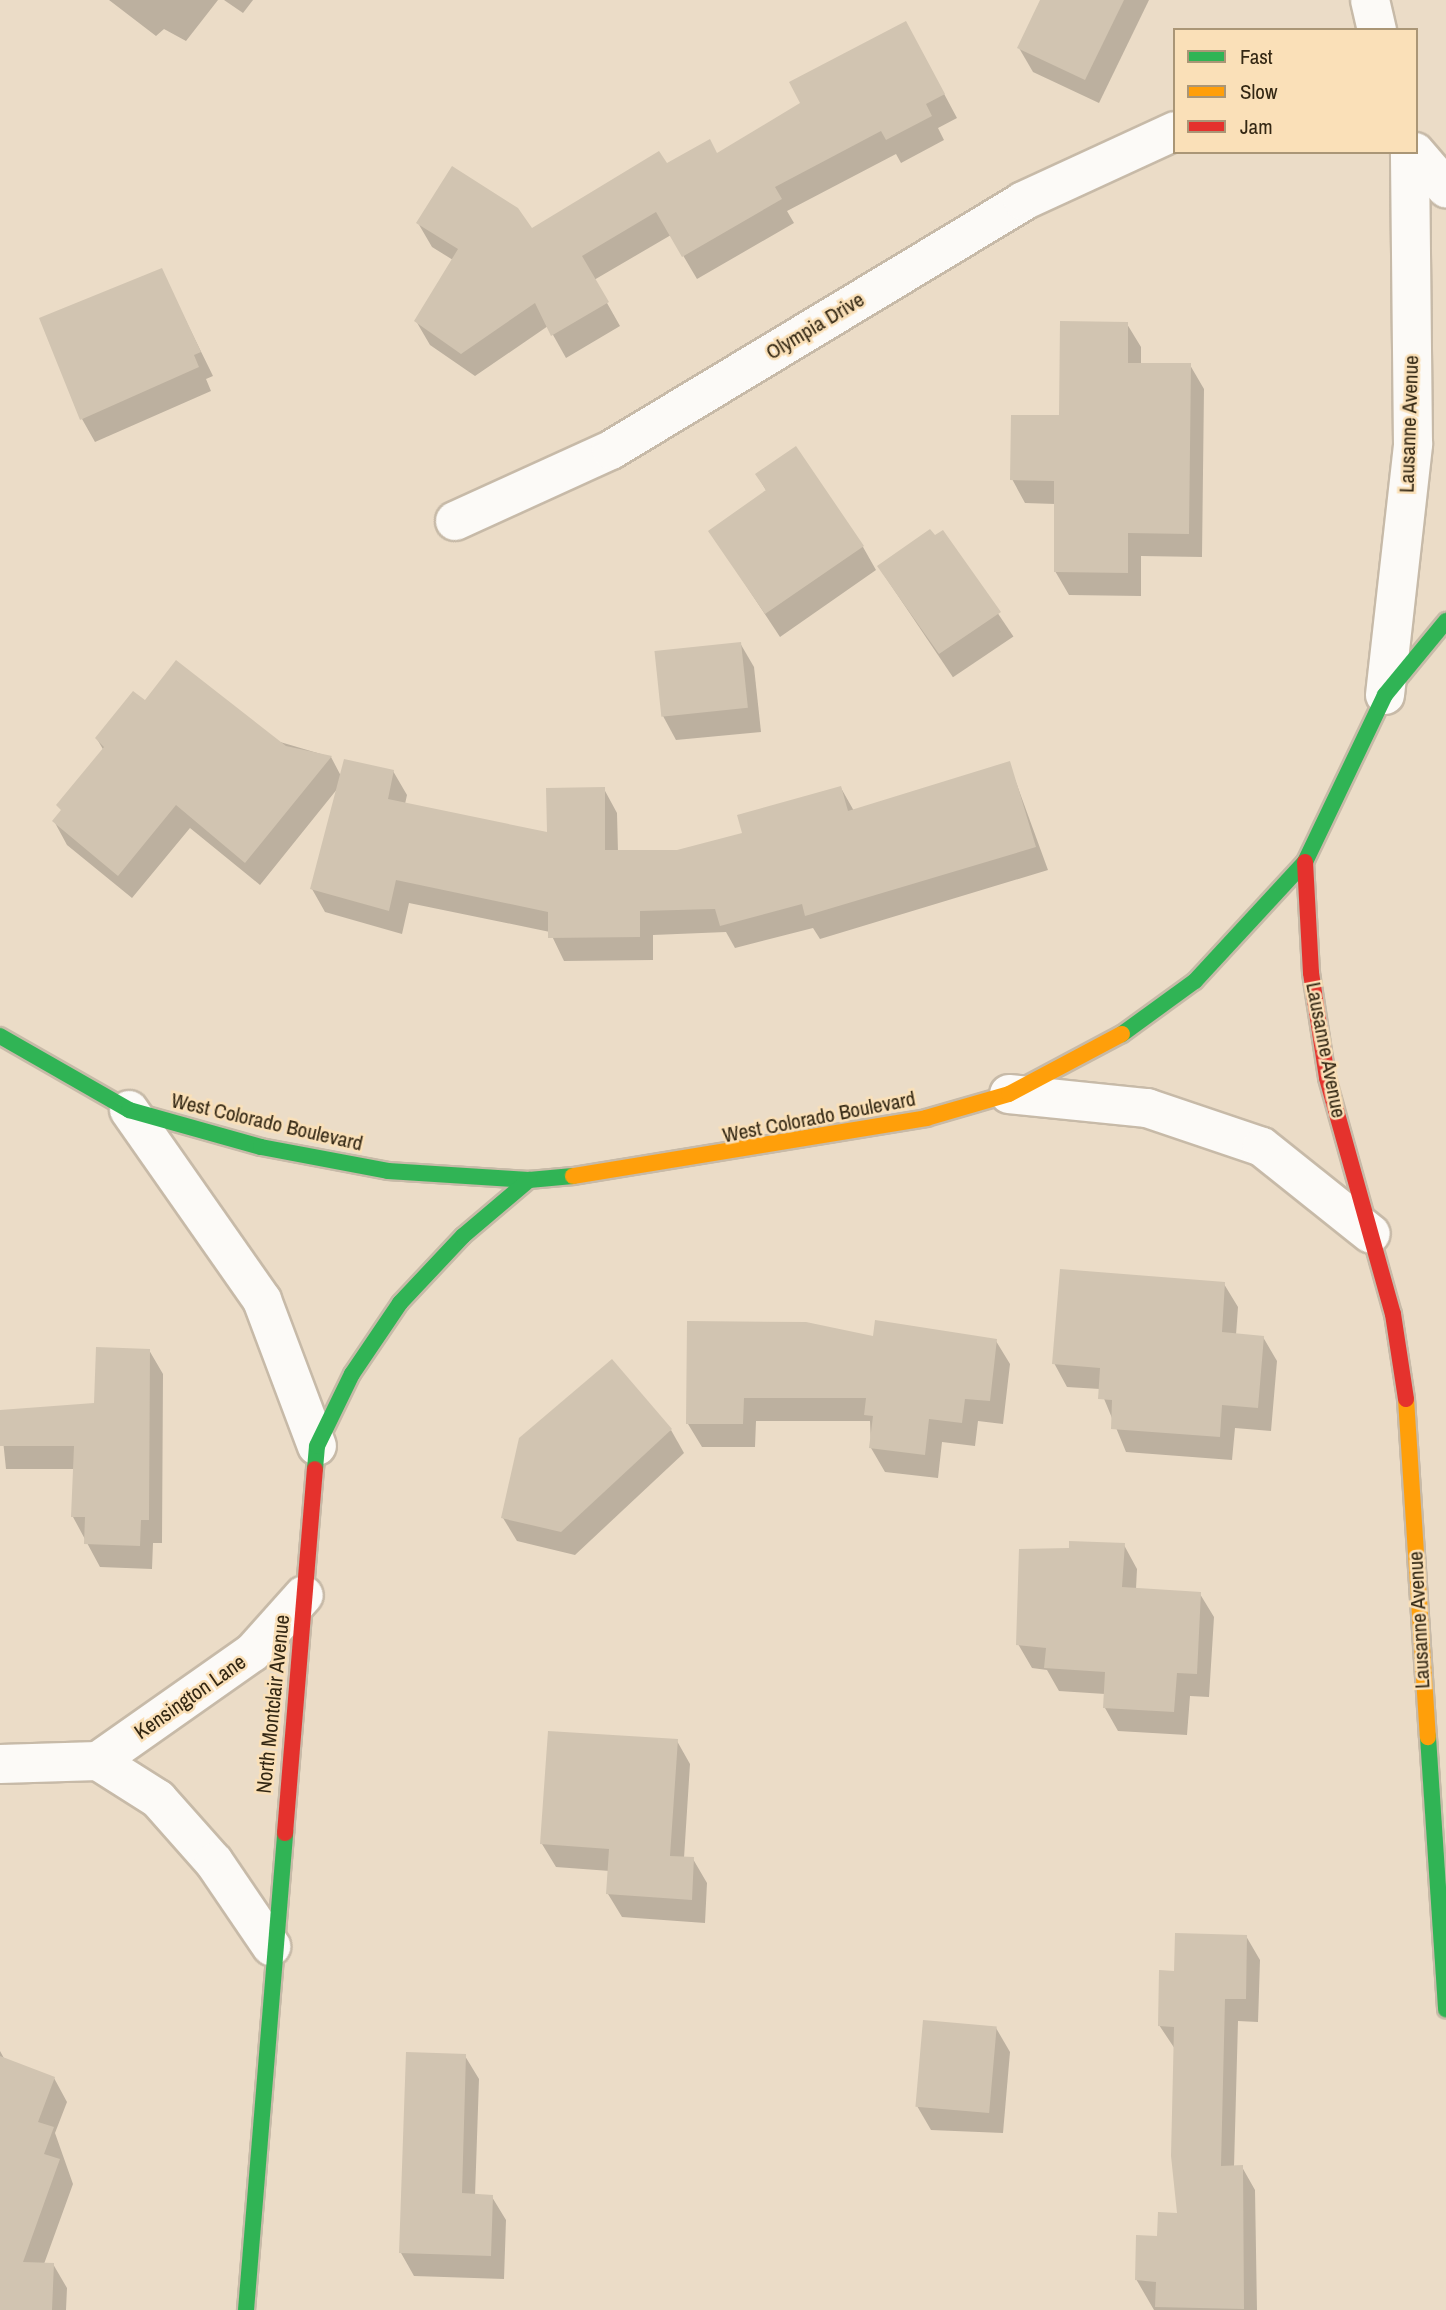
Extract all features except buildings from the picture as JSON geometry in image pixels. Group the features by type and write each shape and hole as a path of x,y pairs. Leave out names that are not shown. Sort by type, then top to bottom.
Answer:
{"street":[{"path":"1370,0 1377,28"},
{"name":"Olympia Drive","path":"455,521 611,450 1023,201 1173,132"},
{"name":"Lausanne Avenue","path":"1385,695 1413,444 1412,154"},
{"path":"1414,154 1446,188"},
{"name":"West Colorado Boulevard","path":"0,1036 129,1110 261,1147 388,1171 529,1180 771,1149 926,1118 1009,1094 1114,1040 1195,981 1305,862 1385,695 1446,621"},
{"name":"Lausanne Avenue","path":"1305,862 1311,973 1327,1078 1371,1234 1406,1394 1446,2009"},
{"path":"1009,1094 1147,1108 1262,1147 1371,1234"},
{"path":"129,1110 262,1300 317,1446"},
{"name":"North Montclair Avenue","path":"246,2310 271,1946 317,1446 352,1374 400,1303 463,1236 529,1180"},
{"name":"Kensington Lane","path":"98,1761 253,1651 304,1595"},
{"path":"0,1764 98,1761 158,1799 215,1862 271,1946"}],"traffic: fast":[{"path":"1122,1034 1195,981 1305,862 1385,695 1446,621"},
{"path":"0,1036 129,1110 261,1147 388,1171 529,1180 573,1176"},
{"path":"315,1469 317,1446 352,1374 400,1303 463,1236 529,1180"},
{"path":"1428,1737 1446,2009"},
{"path":"246,2310 285,1833"}],"traffic: slow":[{"path":"573,1176 926,1118 1009,1094 1122,1034"},
{"path":"1406,1399 1428,1737"}],"traffic: jam":[{"path":"1305,862 1311,973 1327,1078 1393,1314 1406,1399"},
{"path":"285,1833 315,1469"}]}
